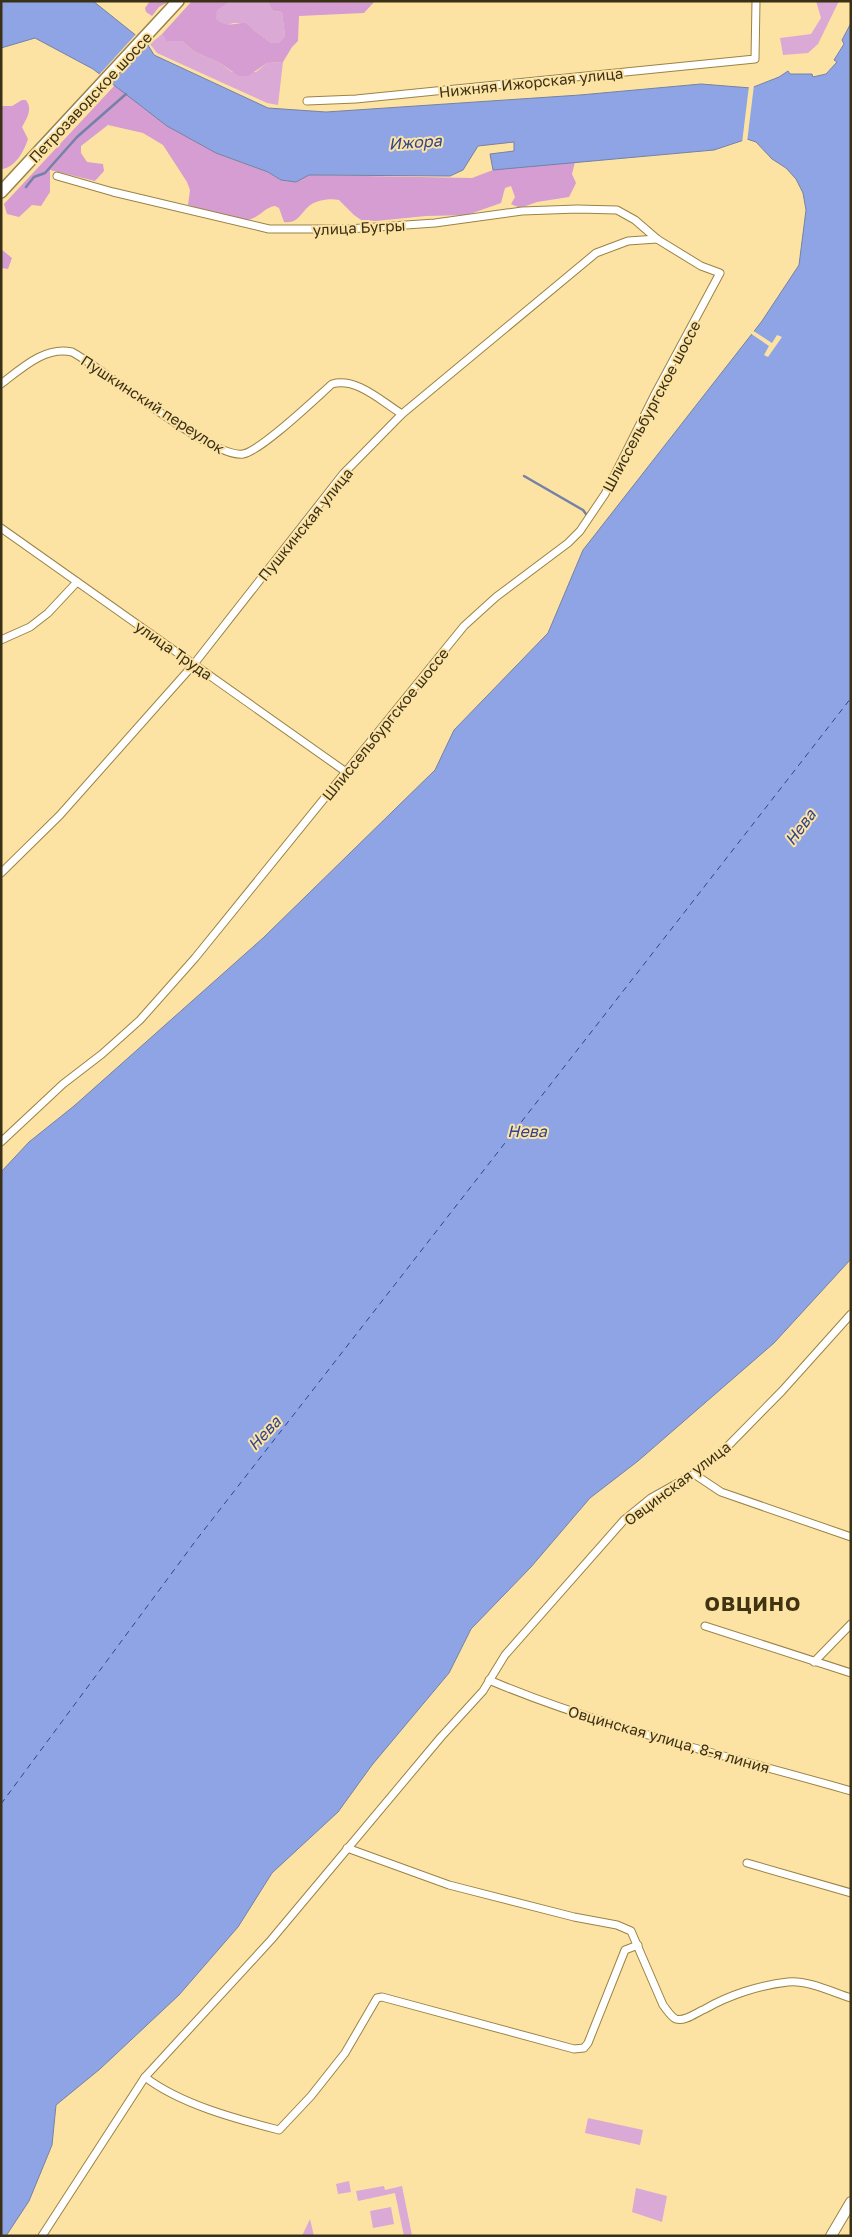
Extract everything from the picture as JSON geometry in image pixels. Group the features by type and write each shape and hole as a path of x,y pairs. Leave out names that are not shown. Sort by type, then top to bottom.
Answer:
{"main road":[{"name":"Петрозаводское шоссе","path":"1,192 178,1"},
{"path":"830,2236 851,2202"}],"street":[{"name":"Нижняя Ижорская улица","path":"307,102 366,98 755,60 756,1"},
{"name":"улица Бугры","path":"57,176 113,192 269,230 368,228 436,223 522,212 577,209 617,210 634,220 657,239 702,266 720,273"},
{"name":"Пушкинская улица","path":"1,873 60,815 194,664 343,474 402,414 596,253 628,241 657,239"},
{"name":"Шлиссельбургское шоссе","path":"1,1142 63,1084 102,1054 140,1020 195,958 470,621 496,596 568,543 580,531 605,494 654,396 720,273"},
{"name":"Пушкинский переулок","path":"1,384 22,368 47,353 61,349 72,352 201,439 216,448 235,454 243,454 257,448 332,384 340,382 348,382 358,387 402,414"},
{"name":"улица Труда","path":"1,528 346,772"},
{"path":"1,640 30,627 48,612 77,582"},
{"name":"Овцинская улица","path":"42,2236 145,2077 271,1940 441,1737 483,1691 505,1655 624,1520 651,1498 694,1474 726,1448 782,1391 851,1314"},
{"path":"694,1474 721,1492 851,1537"},
{"path":"814,1662 851,1624"},
{"path":"705,1626 851,1673"},
{"name":"Овцинская улица, 8-я линия","path":"489,1680 520,1693 615,1725 851,1792"},
{"path":"347,1848 449,1884 631,1931 638,1945 642,1960 664,2005 671,2016 677,2020 684,2019 713,2004 742,1993 790,1982 804,1983 851,1998"},
{"path":"747,1863 851,1893"},
{"path":"145,2077 156,2086 210,2110 279,2130 338,2063 377,1998 382,1997 574,2049 584,2048 588,2043 625,1950 638,1945"}],"shaded area":[{"path":"150,1 170,1 159,7 152,16 146,12 145,8"},
{"path":"192,1 231,1 217,11 216,19 219,22 226,24 245,23 271,43 279,43 285,36 282,12 273,11 267,1 375,1 364,13 299,16 298,41 283,62 267,63 248,76 239,76 218,62 195,52 182,41 166,41 162,34"},
{"path":"231,1 267,1 273,11 282,12 285,36 279,43 271,43 242,24 222,24 215,19 217,11"},
{"path":"816,1 839,1 818,44 808,53 783,55 780,38 811,34 821,18"},
{"path":"162,34 166,41 182,41 195,52 218,62 232,72 256,72 267,63 283,62 278,105 267,103 157,53 150,44"},
{"path":"115,85 167,126 216,153 268,172 281,180 296,182 309,175 472,178 493,170 575,162 572,174 576,183 569,197 537,202 520,208 511,204 515,197 511,186 505,188 501,203 467,215 426,216 376,221 361,220 339,200 332,199 312,204 296,220 289,222 284,222 279,208 275,206 251,219 245,220 220,215 188,205 190,190 187,182 163,145 143,133 108,125 81,146 81,153 87,162 103,164 104,171 95,181 50,170 50,192 41,206 32,205 19,217 7,214 4,204"},
{"path":"22,100 26,100 29,107 22,127 28,139 22,153 15,162 2,169 1,106 12,106"},
{"path":"1,249 12,258 8,269 1,268"},
{"path":"588,2118 643,2130 640,2145 585,2133"},
{"path":"349,2181 351,2192 338,2194 336,2184"},
{"path":"384,2186 385,2190 402,2186 412,2235 404,2236 395,2193 358,2201 356,2191"},
{"path":"636,2188 667,2196 662,2222 632,2212"},
{"path":"391,2207 394,2224 373,2228 370,2211"},
{"path":"310,2219 314,2236 302,2236"}],"water":[{"name":"Нева","path":"1,1 93,1 148,45 154,55 268,108 326,112 580,95 701,84 751,88 779,77 788,71 790,74 812,74 813,77 826,74 837,62 834,60 844,44 842,40 851,23 851,1259 774,1343 638,1461 590,1498 531,1567 471,1629 449,1673 372,1765 338,1812 272,1873 238,1927 179,1995 100,2069 56,2105 52,2145 29,2201 6,2236 1,2236 1,1172 29,1142 74,1106 263,938 435,770 454,730 548,633 583,550 762,321 799,265 806,210 803,193 796,179 786,168 772,159 756,142 747,139 714,150 493,170 490,154 514,151 514,142 478,146 463,170 450,176 309,175 296,182 281,180 268,172 216,153 167,126 93,69 35,38 1,48"}],"pier":[{"path":"137,33 149,43 110,85 98,76"},
{"path":"754,85 747,142 742,143 749,86"},
{"path":"752,330 772,343 777,335 782,337 768,357 764,355 769,346 750,333"}],"waterway":[{"path":"26,187 34,177 45,173 77,137 126,94"},
{"path":"524,476 583,510 586,514"}],"ferry route":[{"path":"1,1804 197,1539 851,698"}],"district":[{"name":"ОВЦИНО","path":"753,1603"}],"water label":[{"name":"Ижора","path":"415,142"}]}
